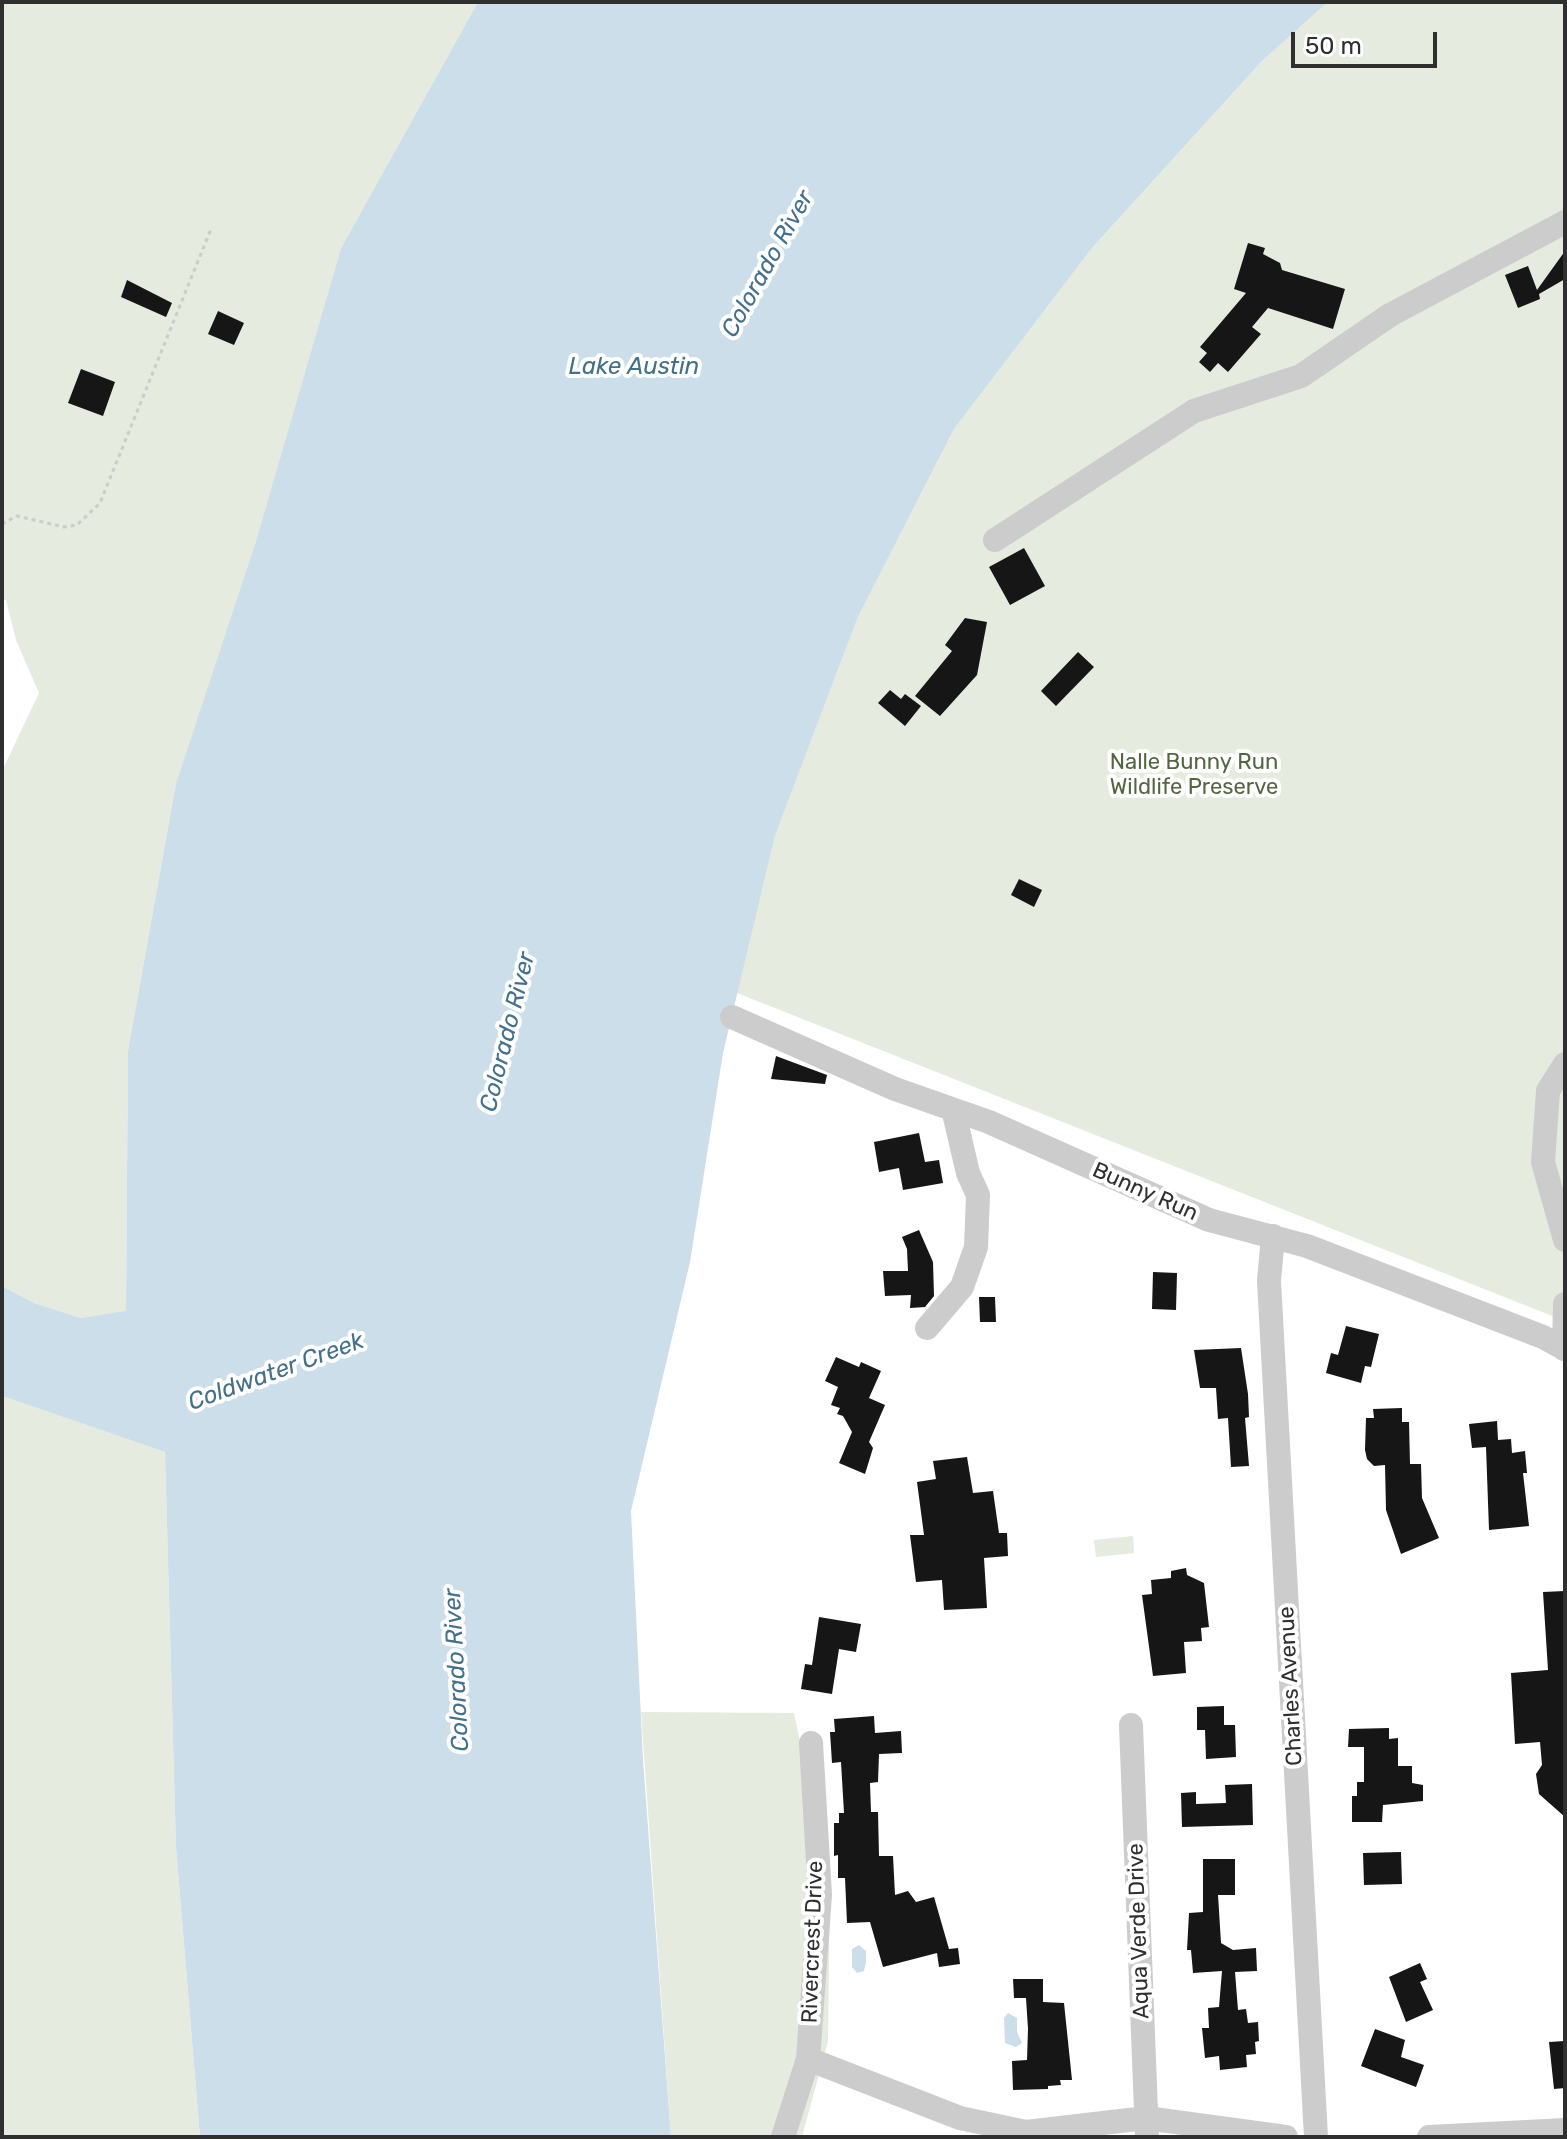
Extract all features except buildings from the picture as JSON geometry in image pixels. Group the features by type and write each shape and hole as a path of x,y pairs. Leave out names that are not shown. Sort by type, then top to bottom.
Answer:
{"street":[{"path":"995,540 1194,411 1301,376 1390,315 1565,222"},
{"name":"Bunny Run","path":"732,1017 954,1113 989,1122 1209,1220 1273,1236 1543,1337 1565,1349"},
{"path":"1565,1064 1548,1091 1543,1162 1565,1240"},
{"path":"927,1328 962,1287 976,1247 978,1195 968,1173 954,1113"},
{"name":"Charles Avenue","path":"1273,1236 1269,1281 1316,2137"},
{"path":"1565,1304 1565,1349"},
{"name":"Aqua Verde Drive","path":"1131,1725 1147,2127"},
{"name":"Rivercrest Drive","path":"783,2137 808,2059 820,1895 811,1743"},
{"path":"808,2059 960,2118 1026,2132 1147,2127 1286,2137"},
{"path":"1429,2137 1565,2130"}],"path":[{"path":"2,524 17,516 64,527 77,525 100,503 211,229"}],"green space":[{"path":"2,2 478,2 341,248 255,544 176,783 128,1051 126,1312 81,1318 34,1303 2,1286 2,771 39,693 16,640 6,600 2,599"},
{"name":"Nalle Bunny Run Wildlife Preserve","path":"1328,2 1565,2 1565,1321 737,993 775,836 858,617 954,429 1092,248 1262,61"},
{"path":"2,1396 165,1452 176,1847 200,2137 2,2137"},
{"path":"1133,1536 1134,1553 1096,1557 1094,1540"},
{"path":"641,1712 794,1713 830,1886 828,2041 802,2137 671,2137"}],"water":[{"name":"Lake Austin","path":"478,2 1328,2 1262,61 1092,248 954,429 858,617 775,836 723,1053 690,1262 631,1511 643,1760 671,2137 200,2137 176,1847 165,1452 2,1396 2,1286 34,1303 81,1318 126,1311 128,1051 176,783 255,544 341,248"},
{"path":"859,1945 866,1951 866,1962 864,1971 857,1973 852,1967 852,1949"},
{"path":"1008,2013 1017,2018 1017,2032 1022,2043 1016,2047 1005,2043 1004,2018"}],"water label":[{"name":"Colorado River","path":"768,264"},
{"name":"Colorado River","path":"508,1032"},
{"name":"Coldwater Creek","path":"276,1372"},
{"name":"Colorado River","path":"457,1670"}]}
